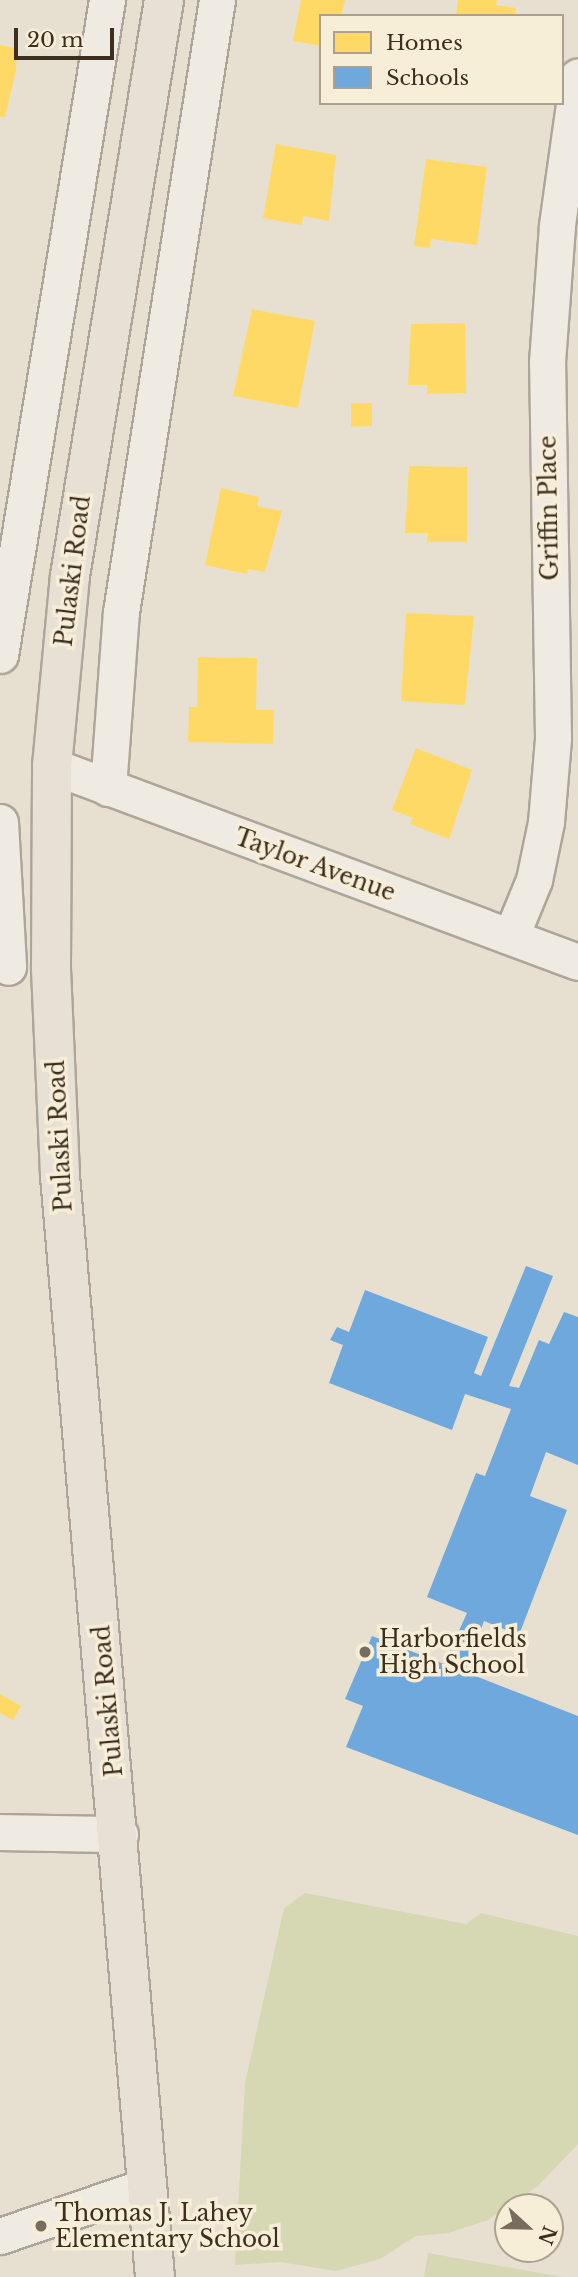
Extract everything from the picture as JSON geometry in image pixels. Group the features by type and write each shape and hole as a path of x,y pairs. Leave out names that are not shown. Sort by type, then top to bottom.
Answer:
{"main road":[{"name":"Pulaski Road","path":"155,2277 120,1834 60,1175 51,965 52,766 70,576 163,0"}],"street":[{"path":"0,655 107,0"},
{"path":"108,788 121,612 217,0"},
{"name":"Griffin Place","path":"511,936 537,868 553,738 547,362 557,225 578,76"},
{"name":"Taylor Avenue","path":"52,766 578,962"},
{"path":"0,822 4,966 51,965"},
{"path":"0,1832 120,1834"},
{"path":"0,2236 146,2186"}],"green space":[{"path":"305,1893 466,1924 481,1913 578,1936 578,2144 538,2186 528,2193 494,2193 494,2216 488,2220 448,2233 416,2236 380,2259 336,2271 280,2262 235,2265 245,2083 284,1908"},
{"path":"428,2253 562,2277 424,2277"}],"building: Homes":[{"path":"301,0 345,0 342,14 319,14 319,46 293,41"},
{"path":"458,0 497,0 496,5 516,8 515,14 456,14"},
{"path":"0,45 17,48 16,70 5,117 0,117"},
{"path":"276,144 336,155 329,221 303,216 302,225 263,218"},
{"path":"426,159 487,167 477,245 431,239 430,248 414,246"},
{"path":"252,309 315,321 298,408 233,396"},
{"path":"465,323 466,393 427,394 427,385 408,385 411,324"},
{"path":"351,403 372,403 372,426 351,427"},
{"path":"409,466 467,467 467,542 427,542 428,533 405,533"},
{"path":"221,488 259,497 257,506 282,511 265,572 248,569 247,574 205,565"},
{"path":"406,613 474,616 465,705 401,701"},
{"path":"198,657 257,658 256,710 274,710 273,744 188,742 189,707 197,707"},
{"path":"416,748 472,770 449,839 410,824 413,818 392,810"},
{"path":"0,1694 21,1706 13,1720 0,1713"}],"building: Schools":[{"path":"526,1266 553,1276 509,1386 519,1388 539,1340 549,1344 564,1312 578,1317 578,1465 546,1452 530,1496 567,1510 519,1635 484,1621 465,1672 578,1716 578,1835 346,1747 363,1706 345,1699 372,1636 444,1664 467,1613 427,1597 476,1473 485,1476 511,1409 465,1394 452,1430 329,1383 343,1345 330,1340 337,1327 349,1332 365,1290 488,1337 474,1373 481,1376"}],"place":[{"name":"Harborfields High School","path":"365,1652"},
{"name":"Thomas J. Lahey Elementary School","path":"41,2226"}]}
